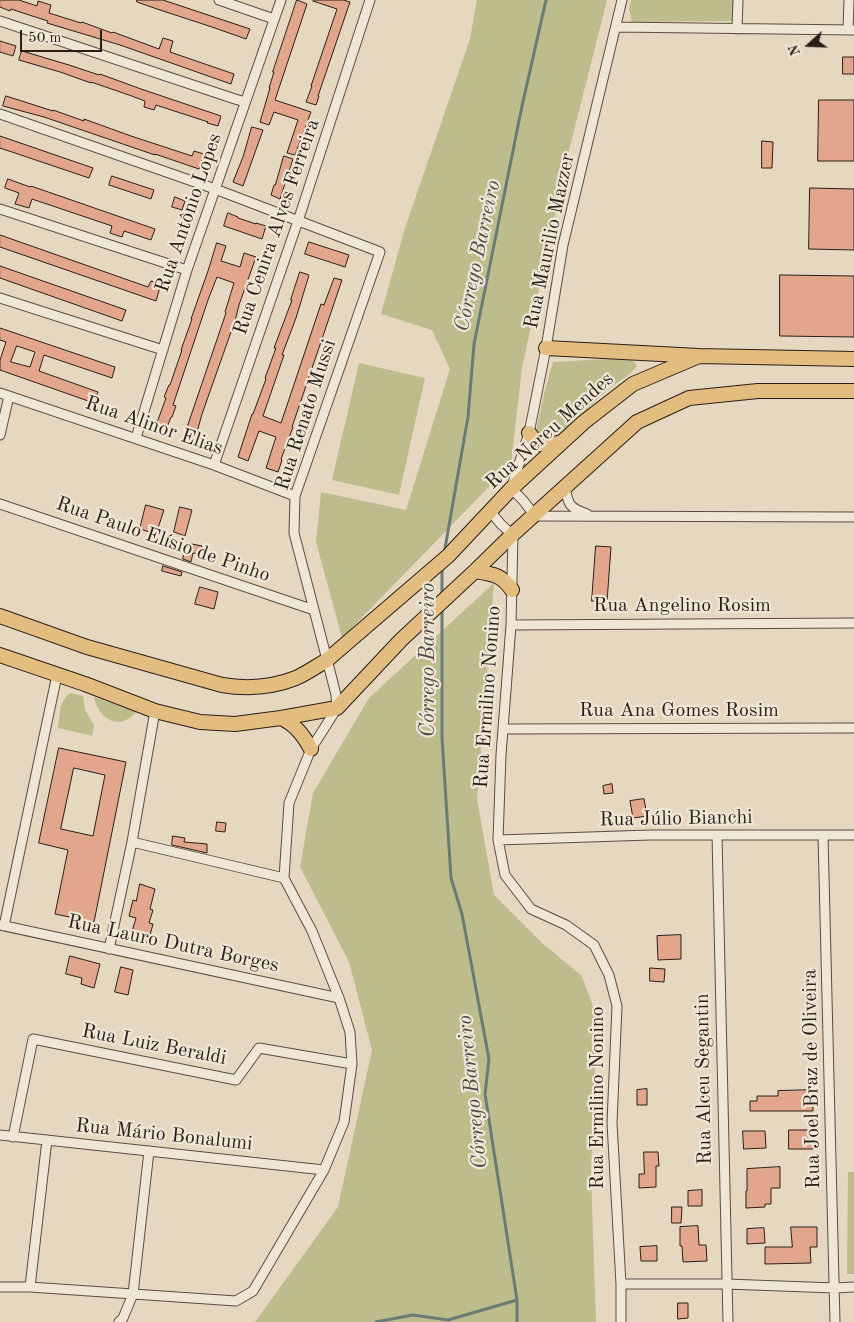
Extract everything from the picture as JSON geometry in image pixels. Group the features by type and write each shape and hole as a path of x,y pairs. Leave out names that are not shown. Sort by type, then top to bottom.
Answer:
{"main road":[{"path":"546,348 699,356"},
{"name":"Rua Nereu Mendes","path":"0,616 87,647 208,682 230,686 254,687 295,678 327,660 448,556 511,489 584,422 632,384 699,356 854,359"},
{"path":"0,654 155,711 184,719 217,724 235,724 337,708 401,640 476,572 513,534 637,422 689,398 758,390 854,391"},
{"path":"529,433 536,442 546,445 562,442"},
{"path":"476,572 495,575 508,583 512,590"},
{"path":"281,718 295,726 310,749"}],"street":[{"path":"219,0 274,19"},
{"name":"Rua Antônio Lopes","path":"136,438 187,270 281,0"},
{"name":"Rua Cenira Alves Ferreira","path":"214,465 298,221 370,0"},
{"name":"Rua Maurilio Mazzer","path":"511,489 529,433 546,348 563,245 622,0"},
{"path":"737,28 738,0"},
{"path":"616,27 851,30 849,0"},
{"path":"0,21 245,102"},
{"path":"0,114 215,189 298,221"},
{"path":"0,208 187,270"},
{"name":"Rua Renato Mussi","path":"298,221 380,252 295,496 294,533 336,695 337,708"},
{"path":"0,298 163,350"},
{"path":"0,435 4,394"},
{"name":"Rua Alinor Elias","path":"4,394 214,465 295,496"},
{"path":"564,487 568,503 578,511 594,517"},
{"path":"511,489 524,500 534,516 854,517"},
{"name":"Rua Paulo Elísio de Pinho","path":"0,504 314,610"},
{"path":"491,511 497,521 513,534"},
{"name":"Rua Ermilino Nonino","path":"513,534 511,625 501,755 498,840 505,875 531,909 566,925 594,945 609,975 617,1006 612,1123 621,1284 621,1322"},
{"name":"Rua Angelino Rosim","path":"511,625 854,623"},
{"path":"2,926 56,674"},
{"path":"0,1286 236,1300 253,1291 324,1170 344,1122 352,1064 350,1032 339,998 312,931 284,878 289,803 310,749 337,708"},
{"path":"109,949 132,842 155,711"},
{"name":"Rua Ana Gomes Rosim","path":"504,729 854,728"},
{"name":"Rua Júlio Bianchi","path":"498,840 650,835 854,835"},
{"name":"Rua Alceu Segantin","path":"716,835 728,1322"},
{"name":"Rua Joel Braz de Oliveira","path":"823,835 835,1322"},
{"path":"132,842 284,878"},
{"name":"Rua Lauro Dutra Borges","path":"2,926 339,998"},
{"name":"Rua Luiz Beraldi","path":"13,1137 33,1039 236,1080 259,1048 352,1064"},
{"name":"Rua Mário Bonalumi","path":"0,1135 324,1170"},
{"path":"30,1287 47,1140"},
{"path":"119,1322 133,1294 149,1151"},
{"path":"621,1284 854,1287"}],"green space":[{"path":"477,0 607,0 569,150 522,368 511,464 342,638 316,542 321,492 406,510 450,369 432,330 381,314 405,228 470,39"},
{"path":"631,0 734,0 732,21 632,22 629,9"},
{"path":"628,358 637,366 608,389 560,436 553,441 535,436 553,362"},
{"path":"359,363 425,378 399,495 332,480"},
{"path":"494,583 477,799 494,895 542,943 582,976 597,1018 591,1171 596,1322 255,1322 338,1207 372,1050 349,962 300,867 313,793 369,698"},
{"path":"71,693 83,696 85,710 94,725 92,736 58,728 62,704 64,699"},
{"path":"94,697 136,712 130,718 123,721 110,720 100,711"},
{"path":"848,1172 854,1172 854,1274 847,1274"}],"building":[{"path":"0,0 19,0 37,6 38,1 51,5 49,13 113,32 159,49 163,38 173,41 170,52 234,74 231,84 120,45 47,23 48,21 11,9 10,11 0,7"},
{"path":"137,0 163,0 250,29 246,39 137,2"},
{"path":"297,0 307,4 275,100 311,112 295,155 287,153 298,120 274,112 269,125 260,122 273,72"},
{"path":"314,0 343,0 350,2 316,105 306,102 337,9"},
{"path":"0,41 16,46 13,56 0,52"},
{"path":"22,51 100,74 221,116 218,126 156,105 154,110 144,107 145,101 19,60"},
{"path":"843,57 854,57 854,74 843,74"},
{"path":"6,96 84,121 84,119 192,156 194,151 204,154 199,169 44,117 3,106"},
{"path":"819,100 854,100 854,161 818,161"},
{"path":"252,127 263,130 243,186 233,182"},
{"path":"0,136 93,168 89,178 0,148"},
{"path":"762,141 773,142 772,168 762,168"},
{"path":"284,156 293,159 280,199 271,195"},
{"path":"112,176 154,190 151,199 109,185"},
{"path":"8,179 155,229 151,240 124,231 122,237 110,233 112,226 32,199 29,208 15,204 19,193 5,188"},
{"path":"810,188 854,189 854,250 809,249"},
{"path":"175,197 185,201 182,210 172,207"},
{"path":"228,213 266,226 262,239 224,226"},
{"path":"0,235 148,287 151,281 161,284 156,301 0,247"},
{"path":"309,242 349,255 345,267 305,254"},
{"path":"217,243 226,246 221,261 240,267 244,253 256,257 239,305 236,321 202,414 194,443 183,439 226,313 234,283 217,277 173,405 176,406 172,417 165,432 155,428"},
{"path":"0,266 126,310 122,321 0,278"},
{"path":"300,272 309,275 263,416 281,423 321,304 324,305 334,278 342,280 278,472 266,468 276,437 259,431 248,461 238,457 266,379 276,348 274,348"},
{"path":"780,275 854,276 854,337 780,336"},
{"path":"0,328 115,367 112,378 44,355 39,371 98,392 94,403 0,370 0,360 6,342 0,340","holes":["17,346 35,352 30,367 11,362"]},
{"path":"146,505 164,510 156,534 140,529"},
{"path":"180,507 192,510 185,536 174,532"},
{"path":"187,543 202,546 199,554 193,553 191,562 183,559"},
{"path":"596,546 611,547 607,602 592,601"},
{"path":"163,566 182,572 181,576 162,571"},
{"path":"200,587 218,592 214,609 195,604"},
{"path":"59,748 126,762 94,922 55,914 68,850 39,843","holes":["74,768 105,775 93,836 61,829"]},
{"path":"612,784 613,793 604,794 603,786"},
{"path":"644,799 647,816 633,818 630,801"},
{"path":"217,822 226,823 225,832 216,831"},
{"path":"173,836 185,838 184,842 207,844 207,853 172,845"},
{"path":"140,884 155,889 150,909 153,910 149,923 153,924 148,943 130,938 136,918 129,916 133,900 136,901"},
{"path":"681,935 681,959 658,960 657,936"},
{"path":"70,956 100,964 94,988 81,984 82,978 66,974"},
{"path":"121,967 133,970 128,995 115,992"},
{"path":"650,968 665,969 664,982 650,981"},
{"path":"647,1089 647,1105 637,1105 637,1090"},
{"path":"812,1090 813,1111 750,1111 750,1101 757,1101 757,1096 778,1096 778,1091"},
{"path":"789,1130 813,1130 813,1149 789,1149"},
{"path":"743,1131 765,1131 766,1148 744,1149"},
{"path":"644,1152 658,1152 659,1166 656,1166 656,1187 639,1188 639,1174 644,1174"},
{"path":"780,1167 780,1188 771,1188 771,1204 765,1204 765,1207 746,1208 747,1169"},
{"path":"702,1190 702,1206 688,1206 688,1191"},
{"path":"672,1207 682,1207 681,1223 672,1223"},
{"path":"698,1226 699,1245 706,1245 707,1261 683,1262 682,1246 680,1246 680,1227"},
{"path":"791,1227 817,1227 817,1247 810,1247 811,1263 765,1264 765,1247 792,1247"},
{"path":"764,1228 765,1243 747,1244 747,1229"},
{"path":"657,1246 657,1261 641,1261 640,1247"},
{"path":"678,1303 688,1303 688,1318 678,1319"}],"waterway":[{"name":"Córrego Barreiro","path":"444,554 468,417 474,344 522,106 546,0"},
{"name":"Córrego Barreiro","path":"442,568 442,596"},
{"name":"Córrego Barreiro","path":"442,608 442,738 451,878 462,914 489,1059 485,1094 517,1300 517,1322"},
{"path":"376,1322 413,1315 448,1320 517,1300"}]}
